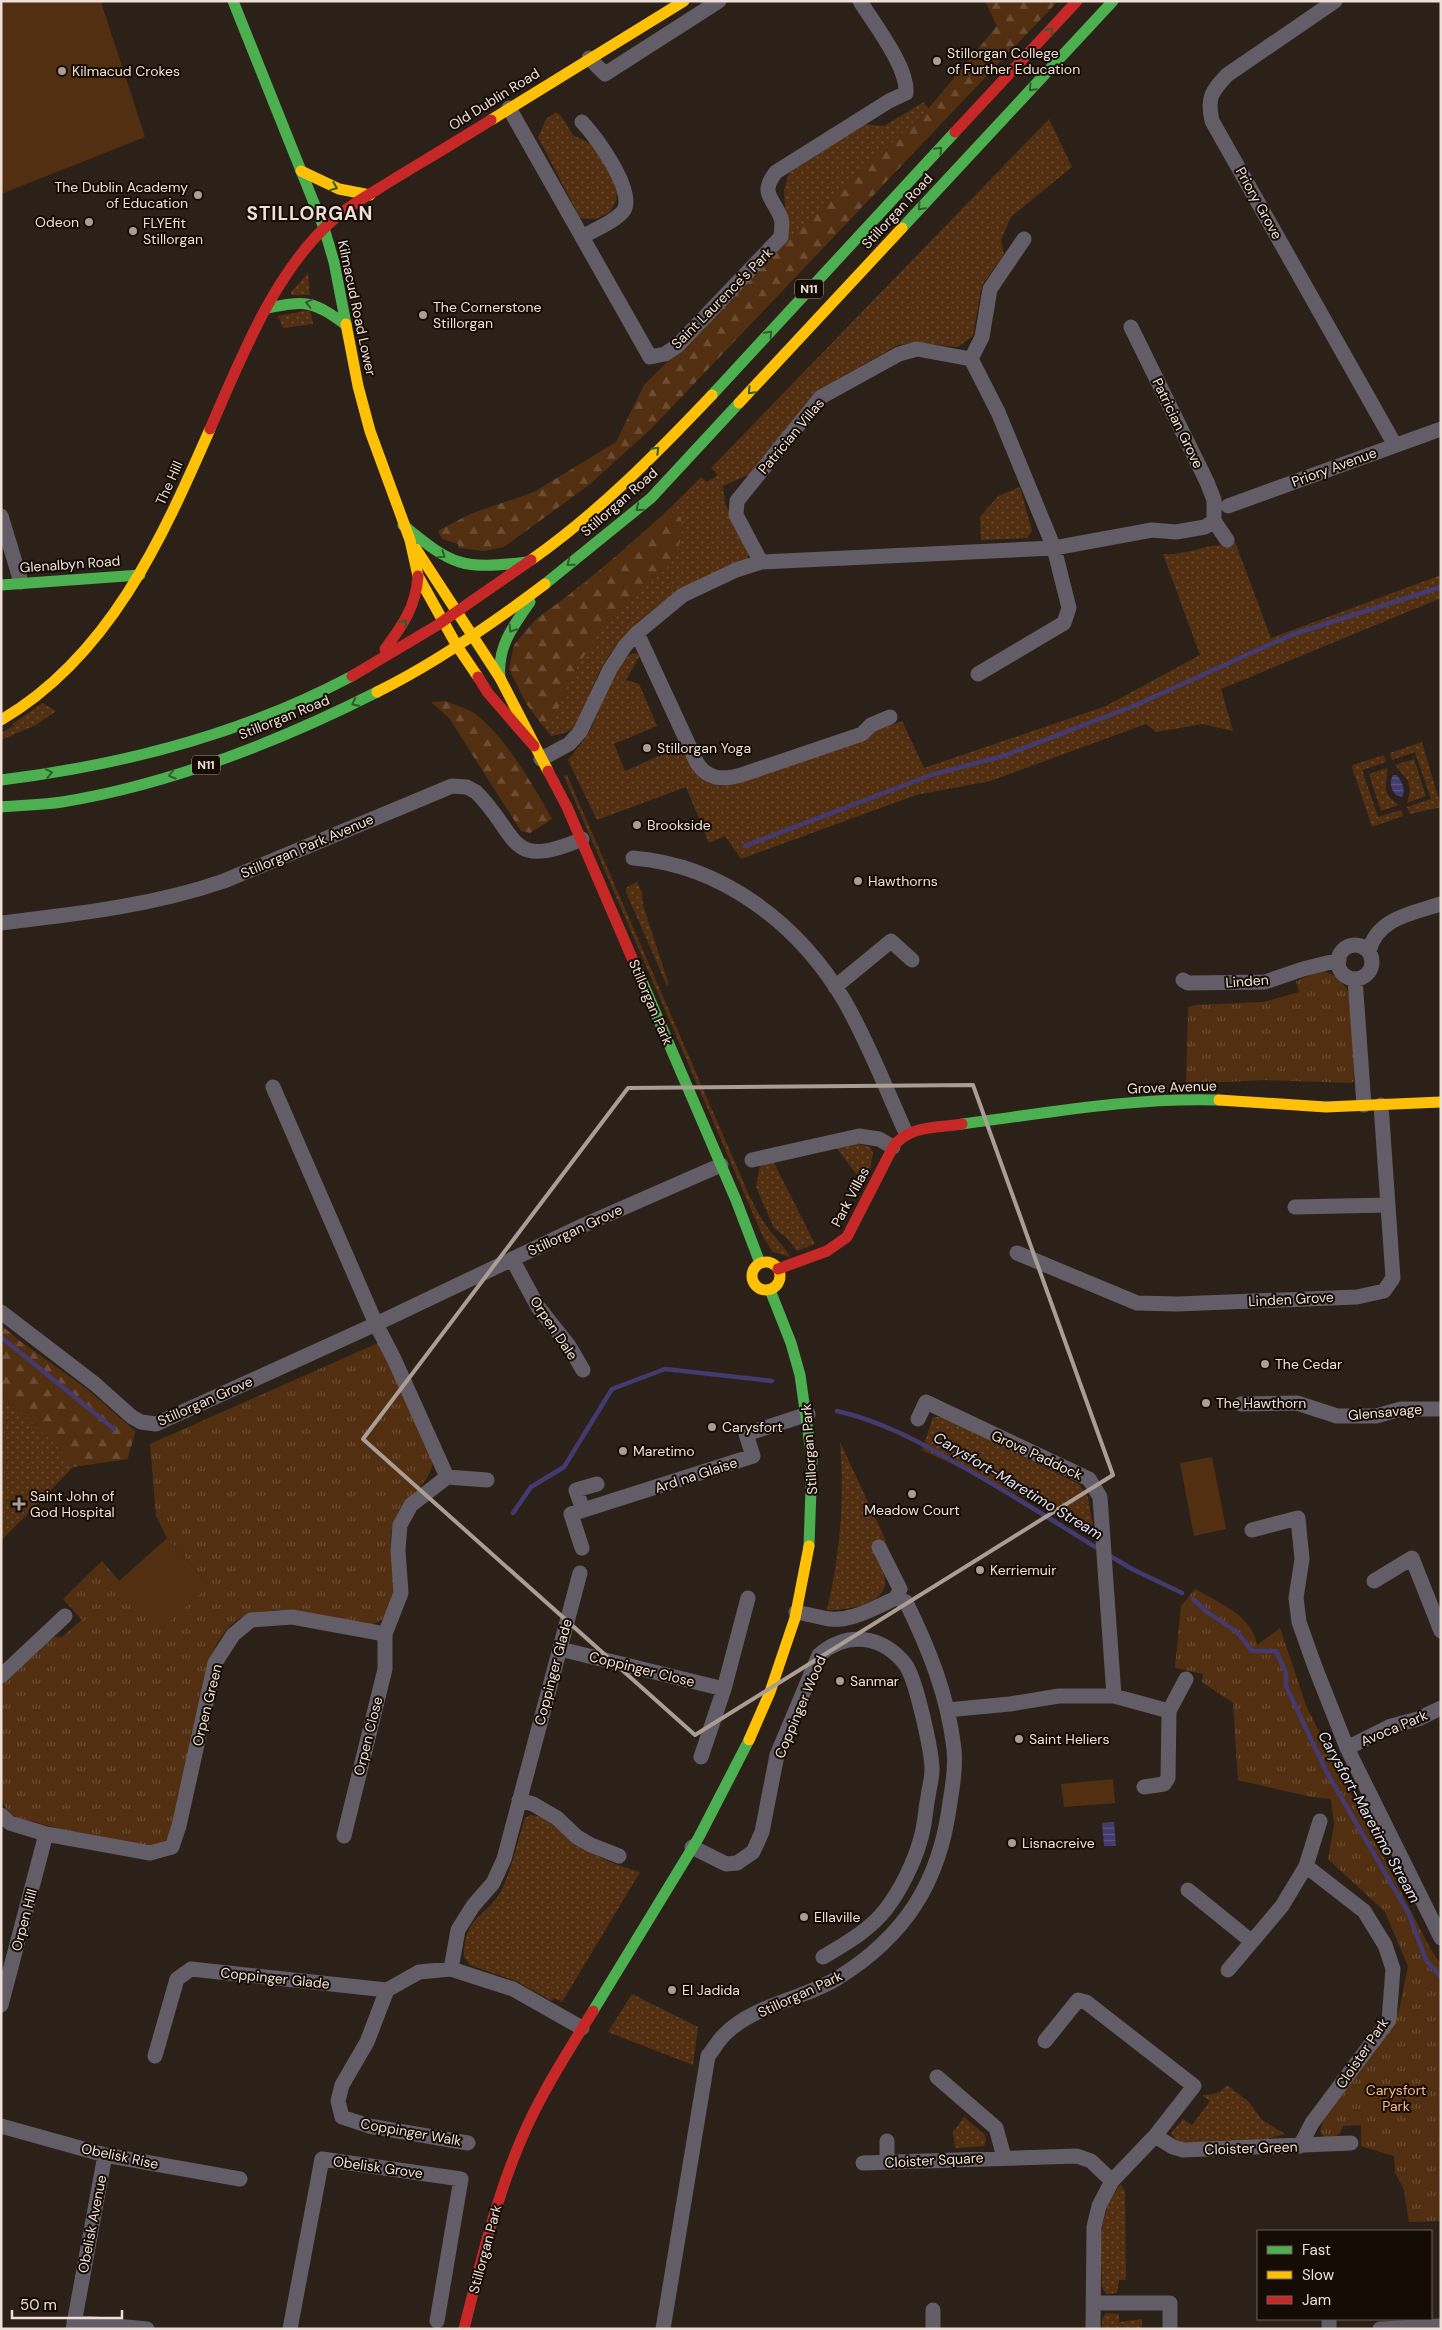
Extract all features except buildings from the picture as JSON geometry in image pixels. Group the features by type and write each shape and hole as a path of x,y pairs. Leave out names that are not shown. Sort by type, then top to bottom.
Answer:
{"main road":[{"name":"Kilmacud Road Lower","path":"233,1 324,228 334,262 358,386 370,431 403,525 410,540 473,635"},
{"name":"Old Dublin Road","path":"324,228 343,211 684,1"},
{"name":"Stillorgan Road","path":"1,780 32,777 127,758 242,724 318,692 375,662 499,585 527,562 568,534 613,494 724,382 1077,1"},
{"name":"Stillorgan Road","path":"1,807 61,802 141,784 210,764 331,716 399,681 457,646 539,588 651,498 1113,1"},
{"path":"301,171 339,189 370,195"},
{"name":"The Hill","path":"1,720 13,714 44,689 91,646 112,620 140,575 180,499 218,406 267,308 302,251 324,228"},
{"path":"267,308 296,301 310,301 321,306 346,325"},
{"path":"403,525 442,555 457,563 477,566 527,562"},
{"name":"Kilmacud Road Lower","path":"410,540 418,576 457,646"},
{"name":"Glenalbyn Road","path":"1,584 140,575"},
{"path":"375,662 410,617 416,601 418,576"},
{"path":"500,678 498,658 502,647 539,588"},
{"name":"Stillorgan Park","path":"473,635 500,678 582,839 721,1165 760,1262"},
{"name":"Stillorgan Park","path":"457,646 495,703 537,752"},
{"name":"Grove Avenue","path":"906,1133 928,1128 1137,1102 1217,1100 1326,1107 1441,1102"},
{"name":"Park Villas","path":"778,1269 827,1251 846,1237 893,1147 906,1133"},
{"path":"760,1262 772,1263 778,1269 779,1281 770,1290 761,1290 753,1284 753,1269 760,1262"},
{"name":"Stillorgan Park","path":"464,2329 480,2264 502,2189 533,2115 582,2028 723,1795 760,1722 782,1667 804,1578 812,1520 813,1473 808,1411 804,1392 788,1336 770,1290"}],"street":[{"path":"589,58 605,74 719,1"},
{"name":"Saint Laurence's Park","path":"509,108 650,357 665,354 677,346 781,238 782,220 768,196 768,182 776,172 889,101 906,93 907,82 898,64 860,1"},
{"name":"Priory Grove","path":"1335,1 1227,76 1214,89 1208,106 1212,121 1395,445"},
{"path":"582,122 598,139 625,189 626,199 624,209 616,217 582,237"},
{"path":"978,674 1064,623 1069,608 1054,548 998,412 971,359 982,336 990,289 1024,239"},
{"name":"Patrician Grove","path":"1131,328 1207,482 1214,500 1214,521"},
{"name":"Patrician Villas","path":"761,562 736,514 737,501 821,397 899,354 917,350 971,359"},
{"name":"Priory Avenue","path":"1228,506 1441,429"},
{"path":"1,516 21,582"},
{"path":"537,752 569,744 580,732 610,669 625,646 637,633 683,595 736,570 761,562 1054,548 1152,530 1176,532 1205,527 1214,521 1227,540"},
{"path":"637,633 697,763 701,769 712,777 721,779 741,774 862,734 872,725 890,717"},
{"name":"Stillorgan Park Avenue","path":"1,923 101,911 186,894 224,882 452,786 467,787 476,792 522,848 535,852 551,852 582,839"},
{"path":"633,858 663,862 690,869 735,889 788,930 835,987 867,1044 906,1133"},
{"path":"1338,960 1339,966 1345,975 1355,978 1365,976 1371,968 1372,956 1369,951 1371,942 1389,922 1441,904"},
{"path":"835,987 891,941 912,960"},
{"name":"Linden","path":"1182,980 1188,983 1265,982 1338,960 1343,950 1353,945 1365,947 1369,951"},
{"path":"1355,978 1364,1105"},
{"path":"273,1087 376,1324 394,1359 447,1477"},
{"name":"Linden Grove","path":"1017,1252 1137,1303 1177,1304 1357,1296 1384,1291 1394,1278 1381,1105"},
{"path":"752,1160 859,1136 879,1139 893,1147"},
{"name":"Stillorgan Grove","path":"1,1312 95,1384 132,1417 141,1422 156,1424 376,1324 512,1259 721,1165"},
{"path":"1294,1208 1388,1205"},
{"name":"Orpen Dale","path":"512,1259 538,1307 569,1346 583,1370"},
{"name":"Grove Paddock","path":"918,1419 926,1402 1088,1479 1100,1497 1114,1696"},
{"name":"Glensavage","path":"1241,1404 1298,1403 1337,1416 1376,1416 1401,1409 1441,1409"},
{"name":"Ard na Glaise","path":"583,1510 753,1456 746,1434 808,1411"},
{"path":"385,1634 401,1593 398,1550 400,1525 411,1505 447,1477 486,1480"},
{"path":"582,1548 571,1514 583,1510 576,1490 597,1484"},
{"name":"Avoca Park","path":"1252,1530 1298,1518 1302,1559 1296,1598 1299,1622 1314,1668 1347,1748 1441,1938"},
{"path":"796,1612 825,1619 844,1618 860,1615 896,1598 900,1589 879,1547"},
{"path":"1374,1581 1412,1558 1441,1631"},
{"name":"Coppinger Glade","path":"451,1969 458,1930 474,1906 494,1883 504,1859 580,1573"},
{"path":"701,1757 724,1689 748,1598"},
{"name":"Stillorgan Park","path":"663,2329 708,2056 724,2035 741,2021 834,1980 870,1956 899,1928 924,1891 936,1868 948,1824 954,1778 954,1751 948,1710 926,1641 906,1602 896,1598"},
{"path":"1,1676 65,1616"},
{"name":"Orpen Green","path":"1,1815 10,1823 46,1834 150,1853 172,1847 179,1826 215,1664 233,1635 251,1620 292,1617 385,1634"},
{"name":"Orpen Close","path":"344,1836 385,1669 385,1634"},
{"name":"Coppinger Wood","path":"692,1847 726,1864 737,1863 753,1852 762,1832 777,1755 819,1655 831,1645 856,1639 869,1640 885,1647 906,1665 922,1711 932,1770 920,1841 904,1878 886,1909 864,1930 823,1957"},
{"name":"Coppinger Close","path":"560,1649 724,1689"},
{"path":"1144,1787 1164,1784 1168,1778 1169,1711 1186,1679"},
{"path":"948,1710 1010,1704 1059,1696 1114,1696 1169,1711"},
{"name":"Avoca Park","path":"1347,1748 1392,1726 1418,1719 1441,1708"},
{"path":"519,1800 533,1804 557,1818 577,1837 591,1845 619,1856"},
{"path":"1228,1970 1282,1906 1306,1866 1320,1821"},
{"name":"Orpen Hill","path":"1,2006 46,1834"},
{"name":"Cloister Park","path":"1300,2146 1312,2123 1388,2020 1393,1970 1385,1945 1364,1911 1306,1866"},
{"path":"1188,1890 1251,1941"},
{"name":"Coppinger Glade","path":"154,2056 177,1979 191,1969 387,1990"},
{"path":"387,1990 419,1972 451,1969 513,1989 582,2028"},
{"name":"Coppinger Walk","path":"387,1990 367,2042 342,2085 338,2101 342,2117 369,2126 468,2143"},
{"path":"1045,2042 1078,2000 1086,2002 1194,2086 1155,2136 1112,2181 1099,2206 1094,2227 1093,2329"},
{"name":"Cloister Square","path":"937,2077 996,2128 1004,2157"},
{"name":"Obelisk Rise","path":"1,2126 105,2155 240,2179"},
{"name":"Cloister Green","path":"1155,2136 1173,2147 1183,2150 1351,2143"},
{"path":"887,2141 887,2162"},
{"name":"Obelisk Avenue","path":"105,2155 73,2325 147,2329"},
{"name":"Cloister Square","path":"863,2163 1077,2156 1091,2161 1112,2181"},
{"name":"Obelisk Grove","path":"290,2329 322,2159 461,2179 437,2321"},
{"path":"1094,2303 1170,2303 1170,2329"},
{"path":"932,2329 933,2310"},
{"path":"1380,2329 1441,2326"}],"highlighted area":[{"path":"973,1085 1113,1475 695,1735 363,1439 628,1088"}],"green space":[{"name":"Kilmacud Crokes","path":"1,1 102,1 145,137 1,194"},
{"path":"985,1 1058,1 651,429 589,485 504,547 484,551 459,548 458,544 442,539 438,531 470,514 534,492 616,442 644,385 783,246 928,109 997,26"},
{"path":"924,102 928,109 784,246 787,229 784,190 789,173 863,124 884,126"},
{"path":"556,112 561,116 573,135 599,148 617,191 616,201 610,212 596,219 580,218 538,137 546,119"},
{"path":"1049,119 1072,167 1011,217 1001,240 1004,255 982,285 973,336 958,347 918,343 898,345 817,391 750,474 723,486 725,504 749,549 746,560 666,601 631,629 616,645 603,665 580,721 567,732 551,736 526,703 535,620 621,552 701,477 707,482 718,475 711,468"},
{"path":"308,273 310,295 291,295 291,292"},
{"path":"310,310 313,324 283,328 278,316"},
{"path":"1020,487 1032,531 1027,538 981,540 980,517 998,496"},
{"path":"669,510 681,518 680,544 672,561 669,566 604,626 575,670 554,718 542,725 526,703 509,669 514,645 535,620 584,584"},
{"path":"1235,542 1271,638 1441,575 1441,598 1221,689 1233,731 1203,724 1156,732 1146,724 990,781 916,795 741,859 725,836 709,843 686,787 597,820 568,760 589,732 613,676 626,658 634,653 640,655 626,680 639,684 657,726 614,744 625,771 682,746 708,782 722,786 902,721 924,768 1106,706 1200,655 1163,554 1181,553"},
{"path":"446,701 474,713 497,735 518,762 552,819 530,833 521,831 449,718 431,702"},
{"path":"43,703 56,711 36,725 1,740 1,733 14,726 12,724"},
{"path":"1422,742 1441,807 1410,814 1407,807 1431,799 1415,752 1392,760 1390,753"},
{"path":"1384,755 1386,762 1362,770 1378,817 1401,810 1403,816 1372,827 1352,767 1353,765"},
{"path":"1414,759 1426,796 1407,803 1410,791 1408,781 1395,765"},
{"path":"1387,768 1387,792 1399,805 1381,811 1369,774"},
{"path":"567,775 749,1195 765,1224 790,1257 773,1252 763,1237 564,776"},
{"path":"637,882 642,893 643,905 669,985 667,986 626,892 627,887"},
{"path":"1317,972 1327,973 1337,978 1344,985 1349,995 1353,1037 1354,1081 1352,1083 1264,1080 1186,1084 1188,1007 1264,1002 1299,992 1296,981"},
{"path":"855,1143 870,1147 873,1153 870,1170 863,1183 835,1146"},
{"path":"773,1161 815,1244 797,1251 787,1238 774,1228 756,1187 760,1165"},
{"path":"1,1325 87,1389 135,1431 128,1459 73,1467 57,1446 1,1393"},
{"path":"380,1342 433,1462 425,1481 405,1505 394,1523 391,1534 391,1546 394,1587 390,1611 382,1620 369,1625 287,1610 255,1613 241,1618 231,1625 219,1640 211,1656 171,1832 164,1842 152,1848 60,1829 16,1817 7,1811 1,1799 1,1686 54,1637 62,1637 82,1620 63,1599 102,1561 161,1629 209,1585 167,1538 156,1516 150,1444"},
{"name":"Saint John of God Hospital","path":"1,1393 57,1446 73,1467 1,1541"},
{"path":"933,1417 942,1417 1079,1484 1088,1497 1094,1533 1077,1522 922,1450"},
{"path":"840,1442 886,1541 873,1547 885,1581 884,1589 872,1601 853,1608 827,1610 838,1547 842,1505"},
{"path":"1212,1457 1226,1529 1194,1536 1180,1463"},
{"path":"167,1538 209,1585 161,1629 118,1582"},
{"name":"Carysfort Park","path":"1195,1589 1224,1605 1242,1618 1254,1635 1257,1645 1280,1628 1307,1708 1431,1950 1441,1964 1441,2221 1409,2222 1404,2190 1395,2172 1394,2156 1361,2146 1361,2125 1343,2126 1340,2133 1335,2137 1324,2137 1320,2132 1323,2121 1393,2027 1400,2006 1408,1966 1385,1912 1328,1859 1334,1825 1331,1799 1311,1797 1238,1780 1233,1703 1202,1682 1203,1674 1175,1668 1181,1606"},
{"path":"1113,1779 1115,1803 1064,1807 1061,1784"},
{"path":"531,1815 554,1823 599,1857 640,1872 562,2002 554,1998 552,2001 516,1981 470,1965 464,1957 468,1931 499,1895 510,1869 525,1818"},
{"path":"632,1994 698,2027 693,2065 608,2032"},
{"path":"1227,2085 1249,2102 1262,2120 1285,2134 1267,2139 1196,2143 1178,2142 1171,2133 1183,2119 1192,2125 1210,2101 1202,2095 1216,2093"},
{"path":"964,2117 985,2135 986,2141 984,2146 955,2148 953,2132"},
{"path":"1121,2184 1125,2192 1126,2280 1119,2280 1117,2293 1106,2294 1102,2287 1102,2233 1107,2208"},
{"path":"1106,2313 1119,2314 1119,2322 1142,2319 1142,2329 1102,2329 1102,2319"}],"shaded area":[{"path":"1393,775 1397,775 1402,783 1404,791 1402,797 1396,795 1392,788 1391,780"},
{"path":"1114,1822 1116,1846 1104,1846 1102,1823"}],"waterway":[{"path":"745,846 931,775 1003,756 1136,705 1291,635 1441,587"},
{"name":"Carysfort-Maretimo Stream","path":"1,1337 114,1429"},
{"name":"Carysfort-Maretimo Stream","path":"513,1513 531,1487 564,1467 612,1389 665,1369 772,1381"},
{"name":"Carysfort-Maretimo Stream","path":"837,1411 869,1420 899,1432 928,1447 1010,1494 1100,1550"},
{"name":"Carysfort-Maretimo Stream","path":"1107,1554 1132,1569 1182,1593"},
{"name":"Carysfort-Maretimo Stream","path":"1193,1599 1207,1612 1237,1632 1252,1651 1276,1651 1286,1673 1286,1686 1327,1773 1409,1914 1426,1960 1441,1977"}],"traffic: fast":[{"path":"233,1 324,228 334,262 346,324"},
{"path":"902,228 1113,1"},
{"path":"712,395 955,132"},
{"path":"267,308 292,304 309,304 325,311 346,325"},
{"path":"545,584 651,498 739,403"},
{"path":"403,525 434,549 459,562 472,565 527,562"},
{"path":"1,585 140,575"},
{"path":"500,678 501,656 504,647 512,628 530,602"},
{"path":"1,780 92,766 181,744 268,715 311,697 352,676"},
{"path":"1,807 62,802 144,784 184,772 263,744 377,692"},
{"path":"635,965 736,1200 760,1263"},
{"path":"962,1124 1122,1103 1219,1100"},
{"path":"770,1290 791,1343 800,1375 812,1460 809,1546"},
{"path":"593,2011 699,1837 749,1740"}],"traffic: slow":[{"path":"491,120 684,1"},
{"path":"301,171 339,189 370,195"},
{"path":"739,403 902,228"},
{"path":"346,324 358,386 370,431 410,540 418,576 457,646 478,677"},
{"path":"531,560 603,503 648,461 712,395"},
{"path":"1,720 39,694 72,663 102,629 128,592 151,553 192,471 210,429"},
{"path":"416,549 500,678 548,771"},
{"path":"377,692 421,669 505,614 545,584"},
{"path":"1219,1100 1326,1107 1441,1102"},
{"path":"766,1262 776,1266 780,1276 776,1286 766,1290 756,1286 752,1276 756,1266 766,1262"},
{"path":"749,1740 770,1692 795,1618 809,1546"}],"traffic: jam":[{"path":"955,132 1077,1"},
{"path":"210,429 234,373 262,316 294,263 313,240 341,213 491,120"},
{"path":"352,676 436,626 531,560"},
{"path":"385,649 408,615 415,597 418,576"},
{"path":"478,677 488,693 534,746"},
{"path":"548,771 567,807 635,965"},
{"path":"778,1269 827,1251 847,1237 893,1147 900,1140 915,1131 962,1124"},
{"path":"464,2329 482,2257 503,2186 521,2140 545,2090 593,2011"}],"place":[{"name":"Stillorgan College of Further Education","path":"937,61"},
{"name":"Kilmacud Crokes","path":"62,71"},
{"name":"The Dublin Academy of Education","path":"198,195"},
{"name":"Odeon","path":"89,222"},
{"name":"FLYEfit Stillorgan","path":"133,231"},
{"name":"The Cornerstone Stillorgan","path":"423,315"},
{"name":"Stillorgan Yoga","path":"647,748"},
{"name":"Brookside","path":"637,825"},
{"name":"Hawthorns","path":"858,881"},
{"name":"The Cedar","path":"1265,1364"},
{"name":"The Hawthorn","path":"1206,1403"},
{"name":"Carysfort","path":"712,1427"},
{"name":"Maretimo","path":"623,1451"},
{"name":"Meadow Court","path":"912,1494"},
{"name":"Saint John of God Hospital","path":"19,1504"},
{"name":"Kerriemuir","path":"980,1570"},
{"name":"Sanmar","path":"840,1681"},
{"name":"Saint Heliers","path":"1019,1739"},
{"name":"Lisnacreive","path":"1012,1843"},
{"name":"Ellaville","path":"804,1917"},
{"name":"El Jadida","path":"672,1990"}],"district":[{"name":"STILLORGAN","path":"310,213"}]}
